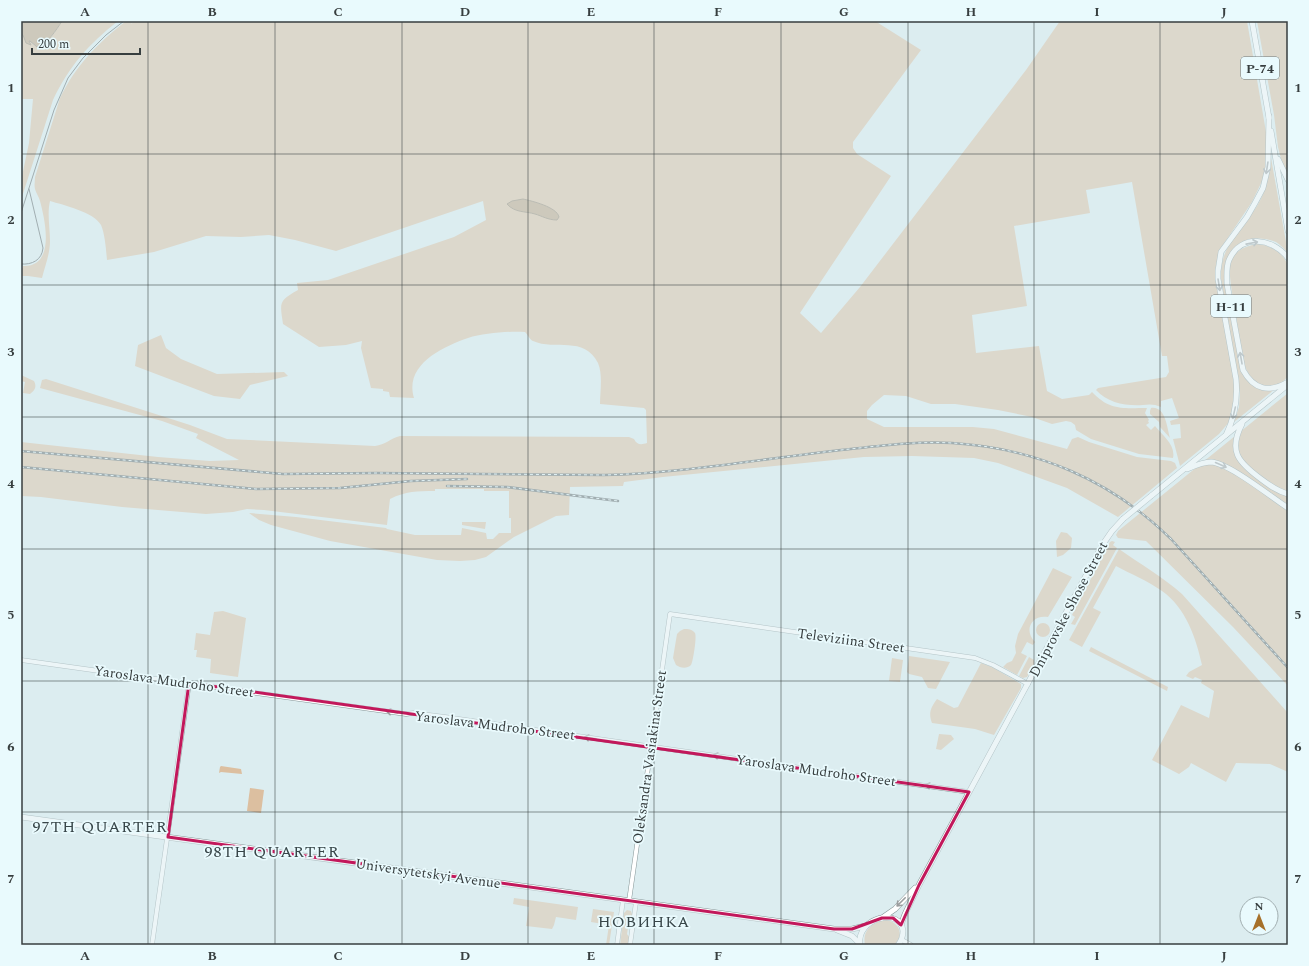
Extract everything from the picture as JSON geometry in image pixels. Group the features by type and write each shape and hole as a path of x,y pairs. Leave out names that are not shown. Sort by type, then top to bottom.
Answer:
{"main road":[{"name":"Р-74","path":"1252,21 1288,231"},
{"path":"1226,435 1232,422 1236,407 1237,394 1236,379 1218,280 1218,270 1222,252 1253,207 1263,188 1268,167 1269,116"},
{"path":"1274,149 1288,180"},
{"name":"Н-11","path":"1287,384 1279,387 1262,388 1248,379 1243,370 1227,284 1227,274 1228,263 1233,253 1240,246 1249,242 1267,242 1280,249 1288,258"},
{"name":"Dniprovske Shose Street","path":"901,925 919,885 1103,544 1112,531 1123,519 1287,384"},
{"path":"1244,420 1236,440 1235,450 1238,457 1249,470 1278,491 1288,494"},
{"path":"1184,469 1205,462 1217,463 1238,474 1288,508"},
{"name":"Universytetskyi Avenue","path":"21,817 834,930"},
{"path":"834,930 866,926 882,918 919,885"},
{"path":"882,918 892,918 901,925 903,934 902,940 898,945"},
{"path":"860,945 860,937 866,926"},
{"path":"834,930 852,936 860,945"}],"street":[{"name":"Televiziina Street","path":"670,614 969,657 982,660 993,665 1028,684"},
{"name":"Oleksandra Vasiakina Street","path":"629,901 670,614"},
{"name":"Yaroslava Mudroho Street","path":"21,660 406,714 413,713 651,746 969,792"},
{"path":"152,945 190,683"},
{"path":"617,945 623,900"},
{"path":"630,945 636,902"},
{"path":"902,940 911,945"}],"highlighted area":[{"path":"189,683 969,792 919,885 901,925 893,918 882,918 852,929 834,929 168,837"}],"shaded area":[{"path":"21,21 62,21 48,40 44,44 37,47 30,41 31,45 26,43 23,35 21,34"},
{"path":"62,21 118,21 81,56 59,88 53,100 21,200 21,181 29,143 33,99 21,99 21,34 30,45 29,41 37,47 41,46 51,37"},
{"path":"126,21 134,21 131,24 135,21 875,21 921,50 853,142 853,148 857,154 891,176 800,313 821,333 860,287 1026,70 1060,21 1247,21 1266,132 1266,167 1264,177 1252,202 1219,251 1215,271 1234,378 1234,406 1230,421 1219,434 1180,466 1173,439 1181,438 1180,424 1171,425 1170,421 1179,418 1172,398 1161,401 1161,407 1152,404 1130,405 1111,401 1096,390 1098,388 1166,377 1169,372 1167,356 1162,356 1132,182 1086,190 1090,213 1014,226 1027,306 972,315 976,353 1039,346 1047,391 1062,399 1089,395 1092,392 1105,403 1117,407 1147,408 1145,413 1149,423 1146,425 1151,430 1155,426 1168,440 1172,449 1173,458 1139,454 1091,439 1076,430 1075,425 1071,422 1066,421 1052,424 1032,417 998,410 955,404 931,404 906,396 884,395 867,411 867,419 884,427 973,427 994,429 1067,449 1072,439 1078,437 1089,442 1137,457 1171,461 1175,463 1177,468 1118,517 1067,488 998,463 974,458 912,456 864,457 663,477 624,482 623,486 570,487 569,515 556,516 514,537 486,557 475,560 460,561 437,560 330,541 271,525 259,520 249,513 386,528 415,535 461,535 462,528 486,533 487,539 493,539 499,533 511,533 511,518 509,518 509,491 484,491 484,489 435,489 435,491 417,491 401,494 390,499 387,525 264,510 247,509 233,512 206,514 21,496 21,442 158,457 210,461 239,460 196,438 198,434 162,421 40,388 42,380 46,379 190,425 227,439 375,446 400,436 629,437 634,439 639,444 647,443 646,410 644,408 600,404 600,368 592,354 577,346 542,344 532,340 525,332 496,333 474,336 437,352 420,367 412,386 414,398 390,397 389,392 383,391 383,389 371,388 361,348 362,341 346,345 319,347 283,324 281,311 282,303 287,297 298,290 297,283 328,280 454,237 486,220 483,201 336,251 269,235 241,237 206,236 154,252 107,260 101,225 97,220 92,216 78,210 50,201 50,246 42,278 21,276 21,268 23,268 23,266 33,264 40,259 44,251 46,230 40,201 35,189 35,177 60,98 80,65 106,38"},
{"path":"1257,21 1288,21 1288,176 1282,163 1278,147 1274,115"},
{"path":"1271,158 1288,253 1272,240 1252,239 1247,240 1237,246 1231,253 1226,263 1241,371 1251,384 1259,388 1275,389 1234,422 1239,407 1240,393 1221,279 1221,267 1227,248 1251,215 1263,195"},
{"path":"523,199 549,207 557,213 559,217 557,220 551,219 513,209 507,204 512,201"},
{"path":"1258,244 1268,246 1276,250 1286,260 1288,265 1288,377 1276,386 1266,386 1257,383 1251,377 1246,368 1242,357 1231,288 1230,266 1233,257 1242,249"},
{"path":"161,335 166,348 181,359 217,374 284,372 288,376 250,385 240,399 214,396 135,366 138,345"},
{"path":"21,375 34,381 35,388 30,394 23,393 25,382 21,381"},
{"path":"1288,393 1288,686 1233,627 1146,541 1118,538 1116,535 1118,531"},
{"path":"1151,408 1160,410 1163,414 1170,438 1160,427 1159,422 1150,414"},
{"path":"462,522 486,522 485,529 462,525"},
{"path":"1061,532 1067,533 1072,538 1071,548 1063,555 1057,557 1056,541"},
{"path":"1110,542 1115,542 1113,545 1117,548 1075,625 1071,624 1075,617 1072,615"},
{"path":"1119,549 1159,576 1182,594 1288,713 1288,772 1270,764 1236,763 1226,782 1191,763 1189,767 1179,774 1152,760 1181,705 1209,718 1214,691 1201,683 1202,680 1195,677 1193,679 1186,676 1189,672 1202,665 1197,644 1189,624 1178,606 1157,587 1116,566 1093,608 1101,612 1082,647 1069,640"},
{"path":"1053,568 1072,577 1048,617 1038,618 1031,624 1030,633 1035,642 1033,645 1027,642 1021,653 1027,656 1017,675 1003,667 1012,661 1016,653 1015,646 1018,634"},
{"path":"223,611 246,618 238,677 210,673 211,659 196,657 197,650 194,650 196,633 210,635 214,612"},
{"path":"1040,623 1046,623 1050,627 1050,633 1046,637 1040,637 1036,633 1036,627"},
{"path":"684,629 694,632 696,639 691,665 684,668 676,665 673,658 677,634"},
{"path":"1091,647 1168,687 1167,691 1089,651"},
{"path":"909,656 950,662 936,689 928,688 922,677 909,674 907,672"},
{"path":"1029,657 1034,660 1034,664 1027,677 1023,678 1019,676"},
{"path":"892,658 903,660 900,682 889,681"},
{"path":"981,663 992,667 1021,684 1021,688 994,735 975,729 932,723 930,716 931,710 937,699 954,708 958,707"},
{"path":"939,734 951,735 954,739 941,750 936,749"},
{"path":"221,766 241,769 242,774 219,773"},
{"path":"250,788 264,790 261,813 247,811"},
{"path":"514,898 578,907 576,920 556,917 552,929 526,926 529,907 513,904"},
{"path":"593,909 614,912 609,945 606,945 609,925 591,922"},
{"path":"627,910 631,911 632,914 632,918 629,921 627,934 629,937 628,945 620,945 624,913"},
{"path":"885,920 894,923 899,929 899,937 894,945 865,945 864,940 866,932 869,928 880,921"}],"tram line":[{"path":"21,213 54,110 68,78 83,58 106,35 124,21"},
{"path":"21,264 29,264 36,261 41,256 43,248 29,189"}],"railway":[{"path":"21,451 283,474 377,473 604,475 693,469 896,444 952,443 983,446 1042,460 1070,471 1097,484 1148,518 1171,539 1288,668"},
{"path":"21,467 256,489 340,488 411,481 467,479"},
{"path":"447,486 507,487 618,501"}],"district":[{"name":"97TH QUARTER","path":"100,826"},
{"name":"98TH QUARTER","path":"272,851"},
{"name":"НОВИНКА","path":"644,921"}]}
